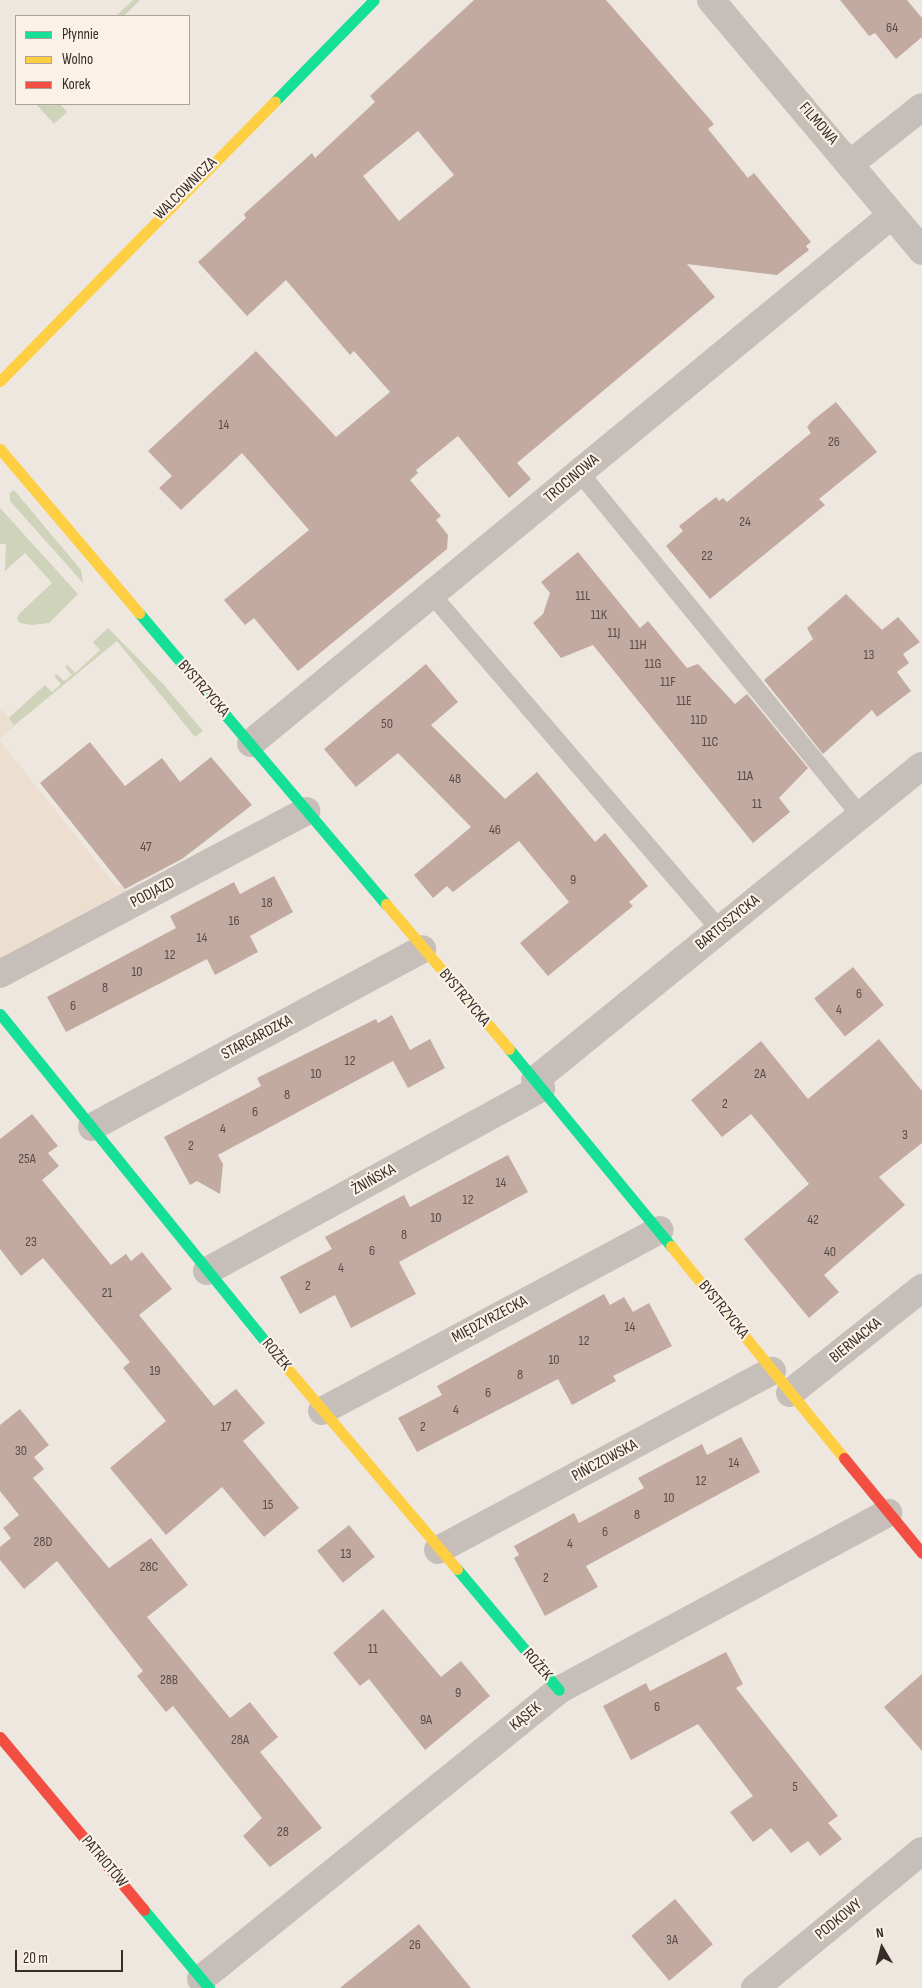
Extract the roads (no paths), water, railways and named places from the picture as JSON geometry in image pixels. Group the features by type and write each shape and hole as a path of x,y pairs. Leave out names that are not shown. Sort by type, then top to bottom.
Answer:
{"street":[{"name":"WALCOWNICZA","path":"0,381 374,0"},
{"name":"FILMOWA","path":"711,0 851,163 922,251"},
{"path":"851,163 922,107"},
{"name":"TROCINOWA","path":"251,743 892,215"},
{"name":"BYSTRZYCKA","path":"0,449 538,1084 922,1553"},
{"name":"BARTOSZYCKA","path":"538,1084 720,930 922,766"},
{"name":"PODJAZD","path":"0,974 306,810"},
{"name":"STARGARDZKA","path":"92,1127 422,949"},
{"name":"ROŻEK","path":"0,1014 322,1411 438,1550 559,1690"},
{"name":"ŻNIŃSKA","path":"207,1271 538,1084"},
{"name":"MIĘDZYRZECKA","path":"322,1411 659,1230"},
{"name":"BIERNACKA","path":"790,1393 922,1288"},
{"name":"PIŃCZOWSKA","path":"438,1550 772,1371"},
{"name":"KĄSEK","path":"205,1983 559,1690 888,1513"},
{"name":"PATRIOTÓW","path":"0,1737 205,1983"},
{"name":"PODKOWY","path":"755,1988 922,1851"}],"lane":[{"path":"580,473 860,815"},
{"path":"432,595 720,930"}]}
